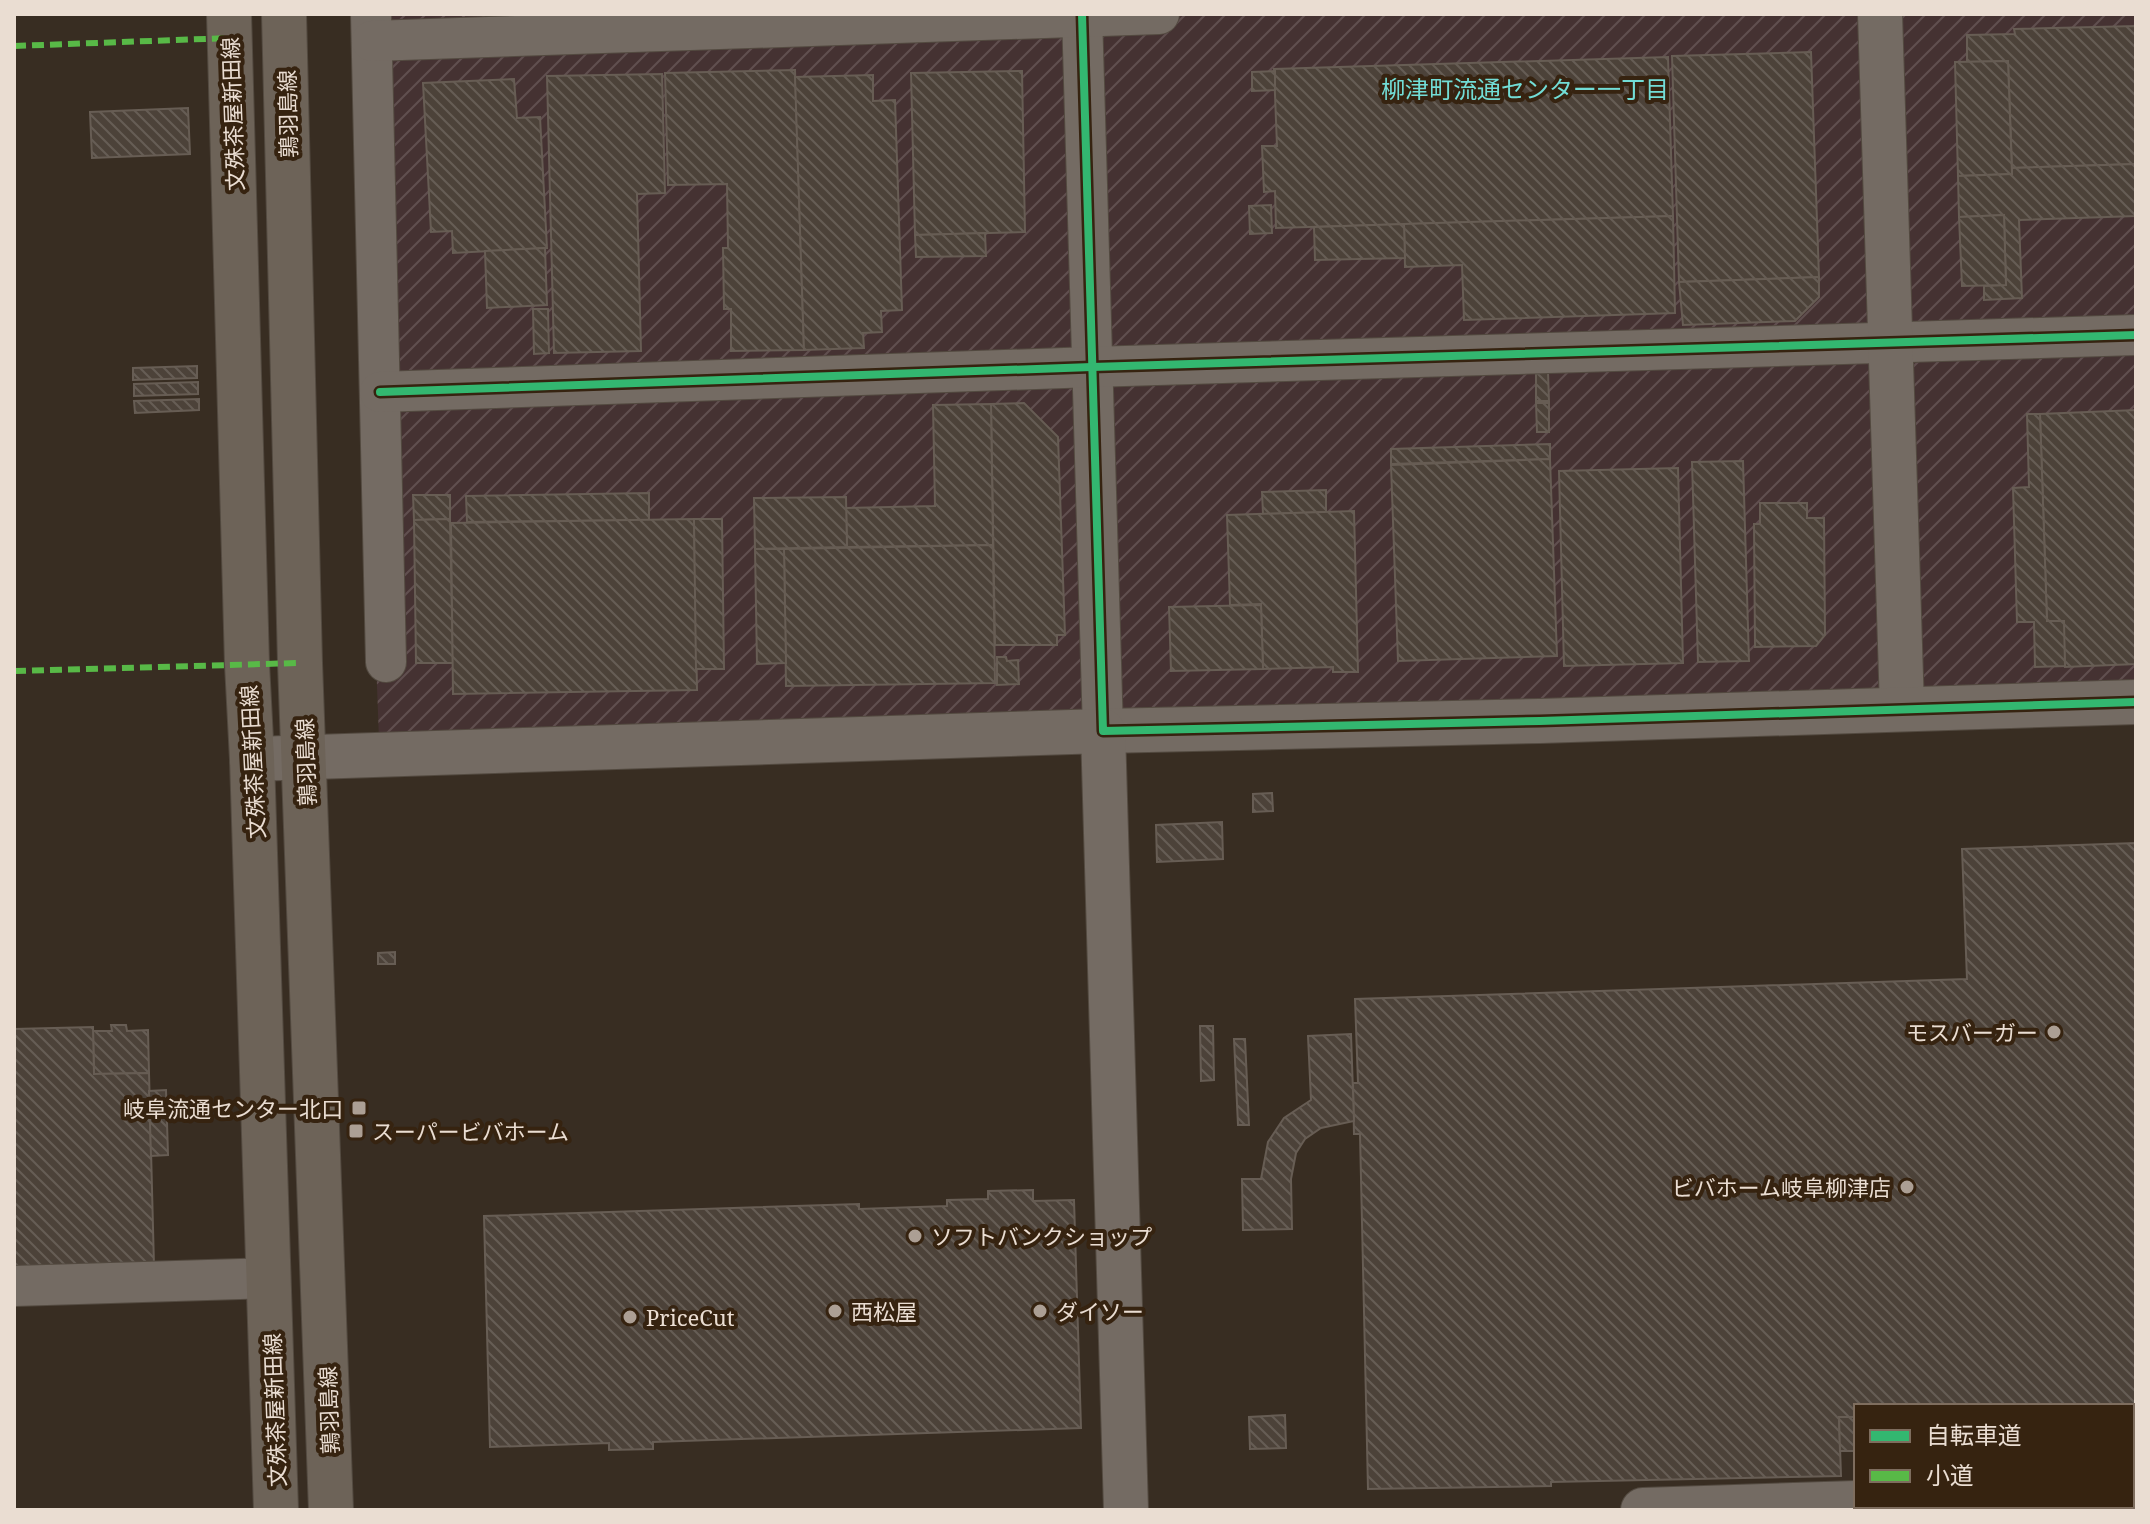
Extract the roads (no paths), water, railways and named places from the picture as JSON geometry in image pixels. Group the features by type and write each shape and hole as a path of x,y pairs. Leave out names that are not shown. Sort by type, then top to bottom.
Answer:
{"main road":[{"name":"文殊茶屋新田線","path":"229,14 247,664 276,1510"},
{"name":"鶉羽島線","path":"284,14 300,663 331,1510"}],"street":[{"path":"386,662 371,27 1159,14"},
{"path":"1880,14 1902,708"},
{"path":"1082,15 1126,1510"},
{"path":"380,392 2136,335"},
{"path":"252,759 2136,702"},
{"path":"14,1286 270,1278"},
{"path":"1643,1510 1854,1503"}],"place":[{"name":"モスバーガー","path":"2054,1032"},
{"name":"岐阜流通センター北口","path":"359,1108"},
{"name":"スーパービバホーム","path":"356,1131"},
{"name":"ビバホーム岐阜柳津店","path":"1907,1187"},
{"name":"ソフトバンクショップ","path":"915,1236"},
{"name":"西松屋","path":"835,1311"},
{"name":"ダイソー","path":"1040,1311"},
{"name":"PriceCut","path":"630,1317"}],"district":[{"name":"柳津町流通センター一丁目","path":"1525,88"}]}
